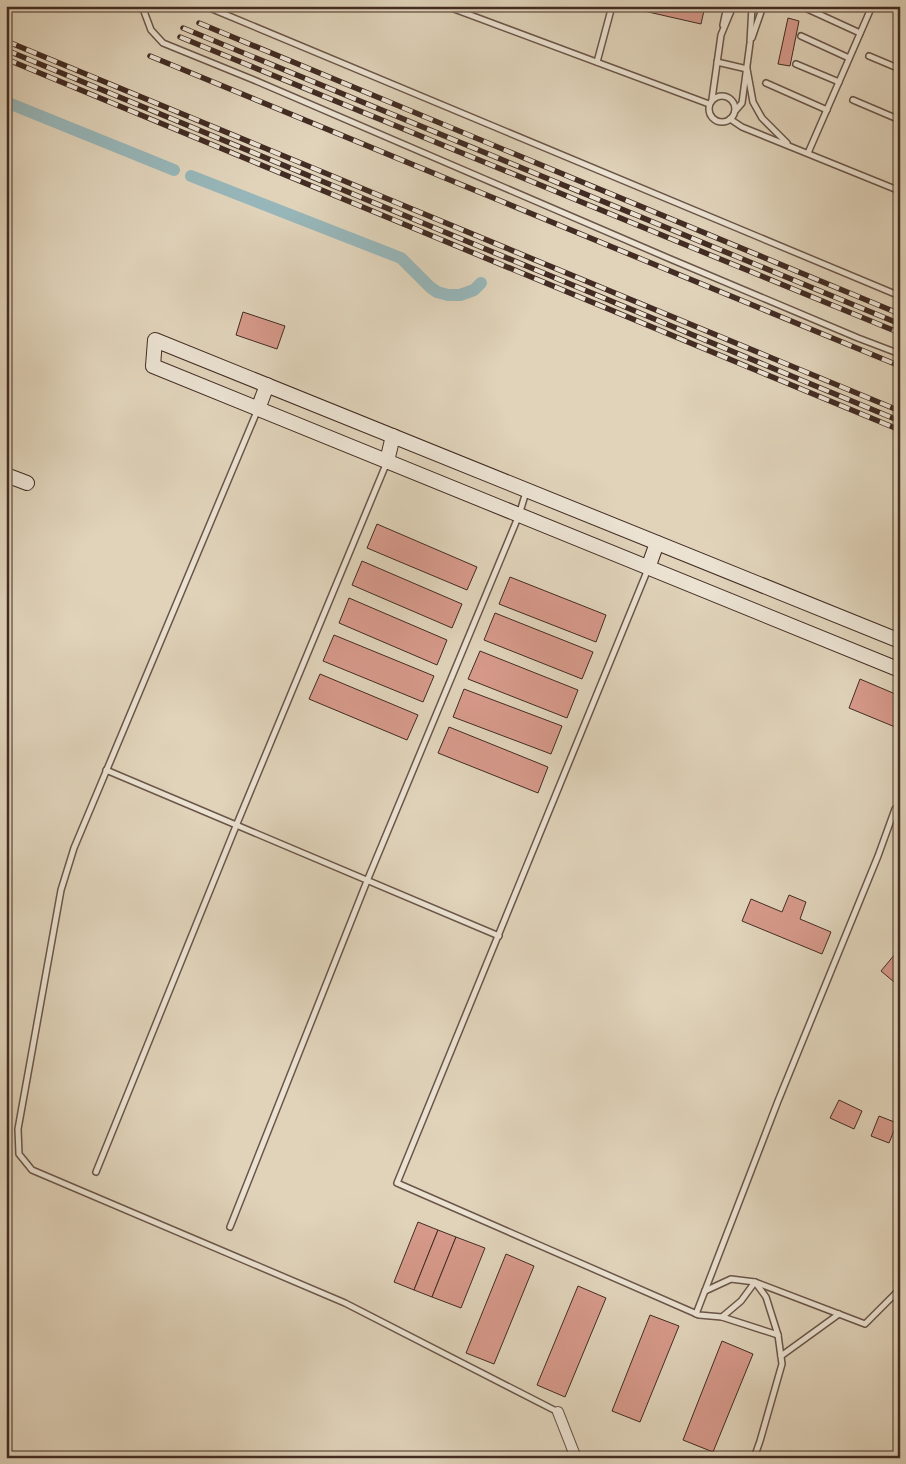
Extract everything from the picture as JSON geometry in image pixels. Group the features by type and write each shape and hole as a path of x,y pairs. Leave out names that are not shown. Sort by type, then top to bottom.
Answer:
{"street":[{"path":"900,641 155,340 153,366 900,670"},
{"path":"258,409 267,384"},
{"path":"387,461 393,436"},
{"path":"6,475 27,483"},
{"path":"648,568 657,543"},
{"path":"558,1412 576,1458"}],"lane":[{"path":"142,6 151,30 163,43 254,80 668,258 900,354"},
{"path":"206,6 900,296"},
{"path":"446,6 711,102"},
{"path":"597,62 612,6"},
{"path":"727,6 709,112 714,119 722,122 730,119 742,103 750,43 752,6"},
{"path":"721,35 733,6"},
{"path":"750,43 763,6"},
{"path":"801,6 860,32"},
{"path":"808,153 871,8 863,6"},
{"path":"801,36 849,58"},
{"path":"869,56 900,68"},
{"path":"717,62 747,69"},
{"path":"796,64 839,82"},
{"path":"747,69 753,102 762,118 789,146"},
{"path":"766,83 827,110"},
{"path":"711,102 720,95 728,97 734,103 735,112"},
{"path":"853,100 900,120"},
{"path":"730,119 742,127 900,191"},
{"path":"258,409 74,848 61,890 18,1129 19,1154 32,1170 345,1303 558,1412"},
{"path":"96,1172 387,461"},
{"path":"230,1227 366,881 519,515 527,490"},
{"path":"648,568 397,1183 696,1314 722,1317 778,1335"},
{"path":"106,770 499,936"},
{"path":"696,1314 778,1101 878,856 895,809"},
{"path":"705,1291 732,1280 754,1282 865,1324 900,1289"},
{"path":"722,1317 741,1302 754,1282"},
{"path":"754,1282 766,1297 778,1335 782,1364 754,1458"},
{"path":"781,1356 839,1314"}],"building":[{"path":"622,6 705,6 701,24"},
{"path":"788,18 799,21 790,66 778,64"},
{"path":"243,312 285,326 277,349 236,335"},
{"path":"377,524 477,567 467,590 367,548"},
{"path":"362,561 462,604 452,628 352,585"},
{"path":"510,577 606,615 596,642 499,604"},
{"path":"349,598 447,640 437,665 339,623"},
{"path":"495,613 593,652 582,679 484,640"},
{"path":"334,635 434,676 423,702 323,661"},
{"path":"480,651 578,690 567,718 468,679"},
{"path":"320,674 418,715 407,740 309,699"},
{"path":"860,679 900,696 900,729 849,708"},
{"path":"464,689 562,726 551,754 453,717"},
{"path":"449,727 548,767 538,793 438,753"},
{"path":"789,895 806,902 800,919 831,932 822,954 742,921 751,899 782,912"},
{"path":"900,948 900,987 881,971"},
{"path":"839,1100 862,1111 854,1129 830,1118"},
{"path":"879,1116 897,1123 889,1143 871,1136"},
{"path":"418,1222 438,1230 414,1290 394,1282"},
{"path":"438,1230 456,1237 432,1297 414,1290"},
{"path":"456,1237 485,1248 461,1308 432,1297"},
{"path":"506,1254 534,1266 494,1364 466,1353"},
{"path":"578,1286 606,1298 565,1397 537,1385"},
{"path":"650,1315 679,1326 640,1422 612,1411"},
{"path":"722,1341 753,1354 713,1452 683,1440"}],"waterway":[{"path":"6,102 174,170"},
{"path":"191,176 401,258 437,292 448,295 460,295 474,290 481,283"}],"railway":[{"path":"199,23 900,314"},
{"path":"183,28 900,324"},
{"path":"180,37 900,333"},
{"path":"6,41 900,411"},
{"path":"6,50 900,421"},
{"path":"150,56 900,366"},
{"path":"6,59 900,430"}]}
